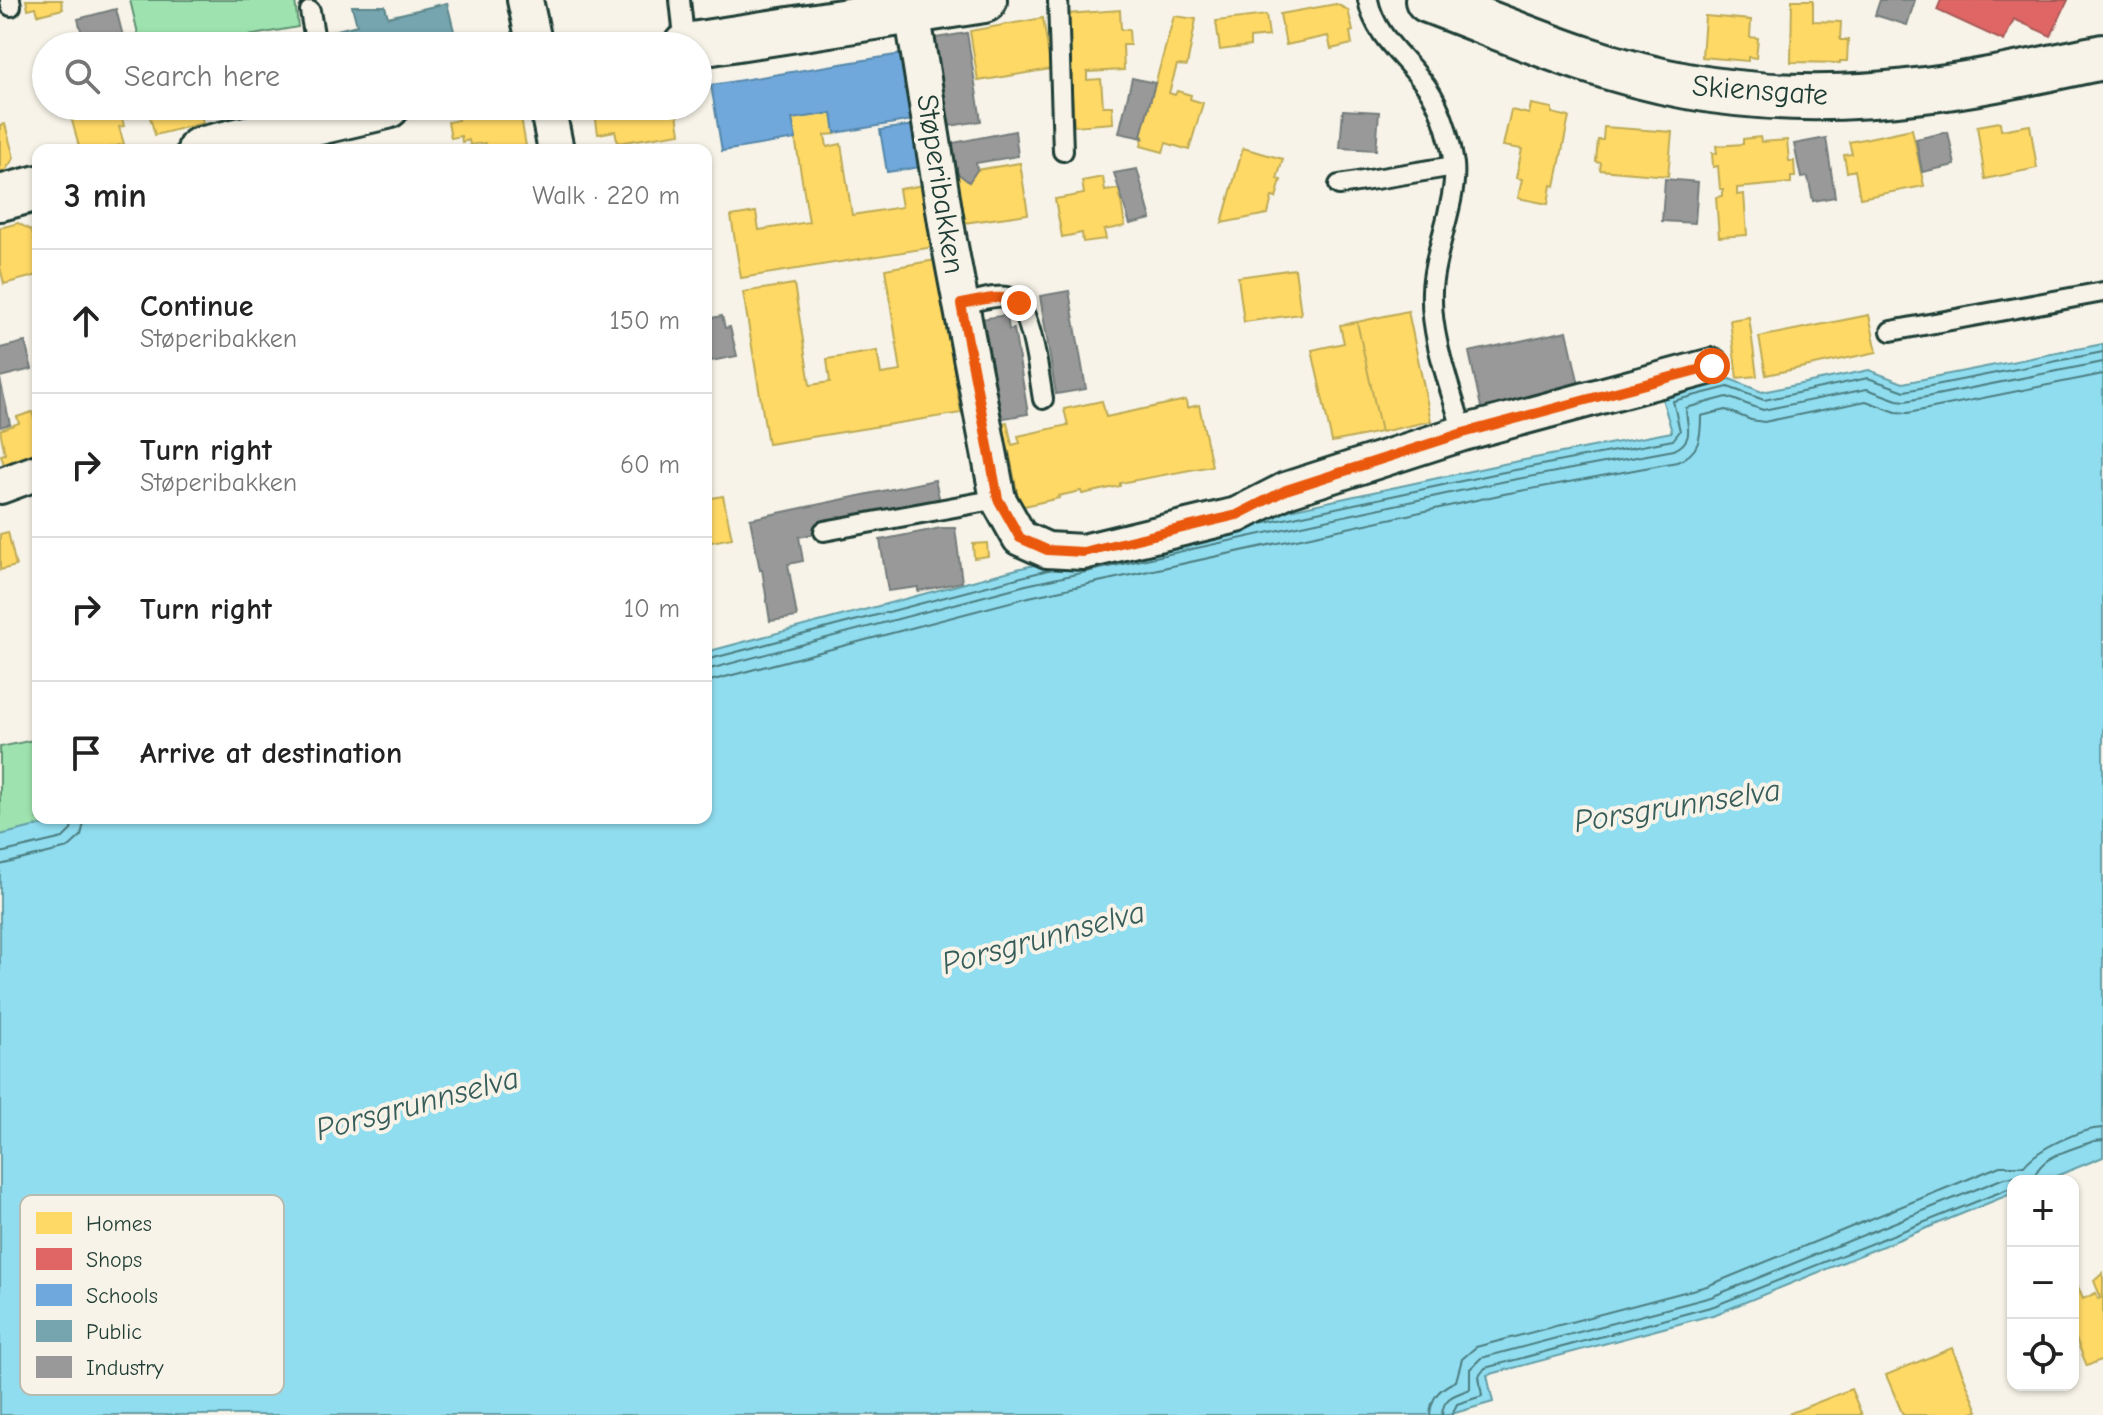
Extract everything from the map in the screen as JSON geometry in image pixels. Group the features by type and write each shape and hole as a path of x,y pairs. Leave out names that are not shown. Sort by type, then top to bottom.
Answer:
{"street":[{"path":"525,0 532,32"},
{"path":"712,42 984,0"},
{"name":"Skiensgate","path":"1428,0 1569,54 1621,70 1685,86 1737,94 1811,96 1923,90 2103,57"},
{"name":"Støperibakken","path":"912,11 961,304 998,499 1020,538 1047,550 1083,552 1237,515 1286,490 1463,433 1712,366"},
{"path":"221,144 303,120"},
{"path":"549,120 553,144"},
{"path":"0,198 32,190"},
{"path":"0,486 32,474"}],"lane":[{"path":"680,0 683,32"},
{"path":"1058,0 1063,151"},
{"path":"1368,0 1374,23 1432,94 1442,118 1454,166 1432,291 1436,334 1463,433"},
{"path":"310,11 314,32"},
{"path":"1339,185 1454,166"},
{"path":"1891,331 2103,292"},
{"path":"961,304 1001,297 1010,297 1019,303 1026,316 1043,399"},
{"path":"824,531 998,499"}],"green space":[{"path":"130,0 295,0 298,27 270,32 138,32"},
{"path":"32,740 32,824 72,824 0,841 0,747"}],"water":[{"name":"Porsgrunnselva","path":"2103,344 2103,1157 2059,1175 2007,1175 2007,1195 1716,1314 1487,1375 1493,1402 1448,1415 0,1415 0,835 45,824 712,824 712,650 1021,568 1498,465 1672,432 1661,395 1730,379 1762,392 1869,370 1903,383"}],"building: Homes":[{"path":"26,0 63,0 63,9 38,15 36,7 28,9"},
{"path":"1792,0 1813,0 1813,21 1841,22 1840,40 1848,40 1847,61 1791,62"},
{"path":"1336,4 1348,10 1353,31 1350,32 1352,44 1331,49 1328,36 1286,45 1280,14"},
{"path":"1120,10 1121,30 1129,29 1130,45 1123,45 1124,70 1087,72 1087,80 1101,79 1103,106 1112,106 1113,123 1074,126 1067,14"},
{"path":"1266,15 1269,36 1250,38 1250,46 1220,50 1216,21"},
{"path":"1174,16 1196,19 1187,66 1177,65 1169,93 1175,95 1177,91 1191,95 1190,99 1203,103 1189,150 1166,143 1163,152 1141,146 1141,135"},
{"path":"1705,16 1751,20 1750,37 1758,38 1756,58 1748,57 1748,61 1702,57"},
{"path":"1043,18 1051,69 978,81 970,31"},
{"path":"1531,104 1552,108 1552,113 1569,117 1555,186 1551,185 1548,204 1518,198 1522,179 1516,178 1522,149 1503,146 1511,110 1529,114"},
{"path":"832,113 836,134 825,135 827,147 841,144 852,215 902,207 899,189 925,185 934,247 741,278 731,216 756,212 759,230 809,222 792,119"},
{"path":"72,120 122,120 124,126 119,127 124,144 78,144"},
{"path":"151,120 202,120 203,123 155,135"},
{"path":"521,120 526,144 462,142 461,136 451,138 448,122"},
{"path":"596,120 678,120 680,133 618,143 615,131 598,134"},
{"path":"2000,122 2001,130 2030,125 2037,168 1985,179 1977,126"},
{"path":"5,124 14,158 0,173 0,125"},
{"path":"1604,127 1672,132 1668,176 1600,170 1601,163 1596,162 1598,140 1603,140"},
{"path":"1912,129 1924,186 1860,198 1855,170 1847,172 1844,155 1852,154 1849,142"},
{"path":"1760,137 1761,142 1787,140 1789,161 1794,161 1795,177 1791,177 1791,183 1737,188 1737,195 1744,194 1747,235 1719,237 1716,197 1723,196 1723,189 1720,189 1718,166 1713,167 1712,153 1717,153 1716,146 1743,144 1743,139"},
{"path":"1243,148 1283,159 1276,198 1272,197 1268,214 1222,223"},
{"path":"1020,163 1028,214 963,223 956,173 959,172 969,182 976,170"},
{"path":"1103,177 1105,191 1119,189 1125,226 1104,230 1106,239 1083,242 1082,233 1062,237 1055,199 1084,194 1082,181"},
{"path":"18,223 32,231 32,277 4,284 0,267 0,228"},
{"path":"936,260 961,413 768,444 743,292 794,284 810,385 830,382 827,359 877,351 881,374 901,371 885,269"},
{"path":"1295,269 1301,314 1244,322 1238,277"},
{"path":"1408,311 1431,421 1381,432 1357,322"},
{"path":"1869,315 1877,352 1766,375 1759,337"},
{"path":"1749,317 1757,376 1737,378 1730,320"},
{"path":"1357,322 1381,432 1332,442 1312,350 1344,343 1340,325"},
{"path":"1186,400 1187,408 1199,405 1212,466 1120,483 1120,486 1082,494 1081,491 1020,507 1009,451 1005,452 999,424 1007,422 1012,445 1020,443 1018,436 1068,425 1064,409 1102,401 1106,417"},
{"path":"32,412 32,463 5,468 0,430 19,423 17,417"},
{"path":"723,496 732,538 712,542 712,498"},
{"path":"8,532 16,566 0,570 0,534"},
{"path":"987,543 988,556 974,558 973,544"},
{"path":"2103,1273 2103,1359 2087,1366 2079,1347 2079,1289 2083,1299 2096,1293 2098,1299 2101,1298 2094,1281"},
{"path":"1952,1348 1978,1411 1967,1415 1903,1415 1886,1375"},
{"path":"1851,1389 1862,1415 1786,1415"}],"building: Shops":[{"path":"1941,0 2068,0 2051,36 2014,19 2004,41 1937,10"}],"building: Schools":[{"path":"902,54 913,120 835,133 832,113 792,119 796,139 722,151 712,85"},
{"path":"914,125 921,167 887,172 880,130"}],"building: Public":[{"path":"447,3 454,32 329,32 357,25 352,6 385,6 388,17"}],"building: Industry":[{"path":"1880,0 1915,0 1907,25 1875,15"},
{"path":"116,9 122,32 81,32 78,19"},
{"path":"967,33 981,121 949,126 935,38"},
{"path":"1132,78 1155,83 1141,135 1143,138 1119,133"},
{"path":"1343,110 1379,112 1376,150 1340,148"},
{"path":"1015,131 1018,156 976,163 977,170 969,182 957,173 953,143"},
{"path":"1948,132 1955,165 1922,172 1916,139"},
{"path":"1826,138 1835,197 1813,201 1808,177 1801,178 1794,144"},
{"path":"1137,169 1151,219 1130,224 1114,173"},
{"path":"1665,179 1698,182 1695,223 1662,221"},
{"path":"1069,291 1086,389 1056,394 1040,296"},
{"path":"1007,315 1009,330 1014,329 1028,414 997,419 981,319"},
{"path":"722,316 725,328 730,327 737,356 712,361 712,318"},
{"path":"1567,331 1581,394 1483,416 1469,352"},
{"path":"25,342 32,369 0,377 0,348"},
{"path":"0,379 10,424 0,427"},
{"path":"935,480 941,506 799,537 803,561 788,564 797,617 770,621 750,519"},
{"path":"955,528 962,582 918,591 918,587 888,591 880,540"}],"route":[{"path":"1019,303 1010,297 1001,297 961,304 998,499 1020,538 1047,550 1083,552 1237,515 1286,490 1463,433 1712,366"}]}
